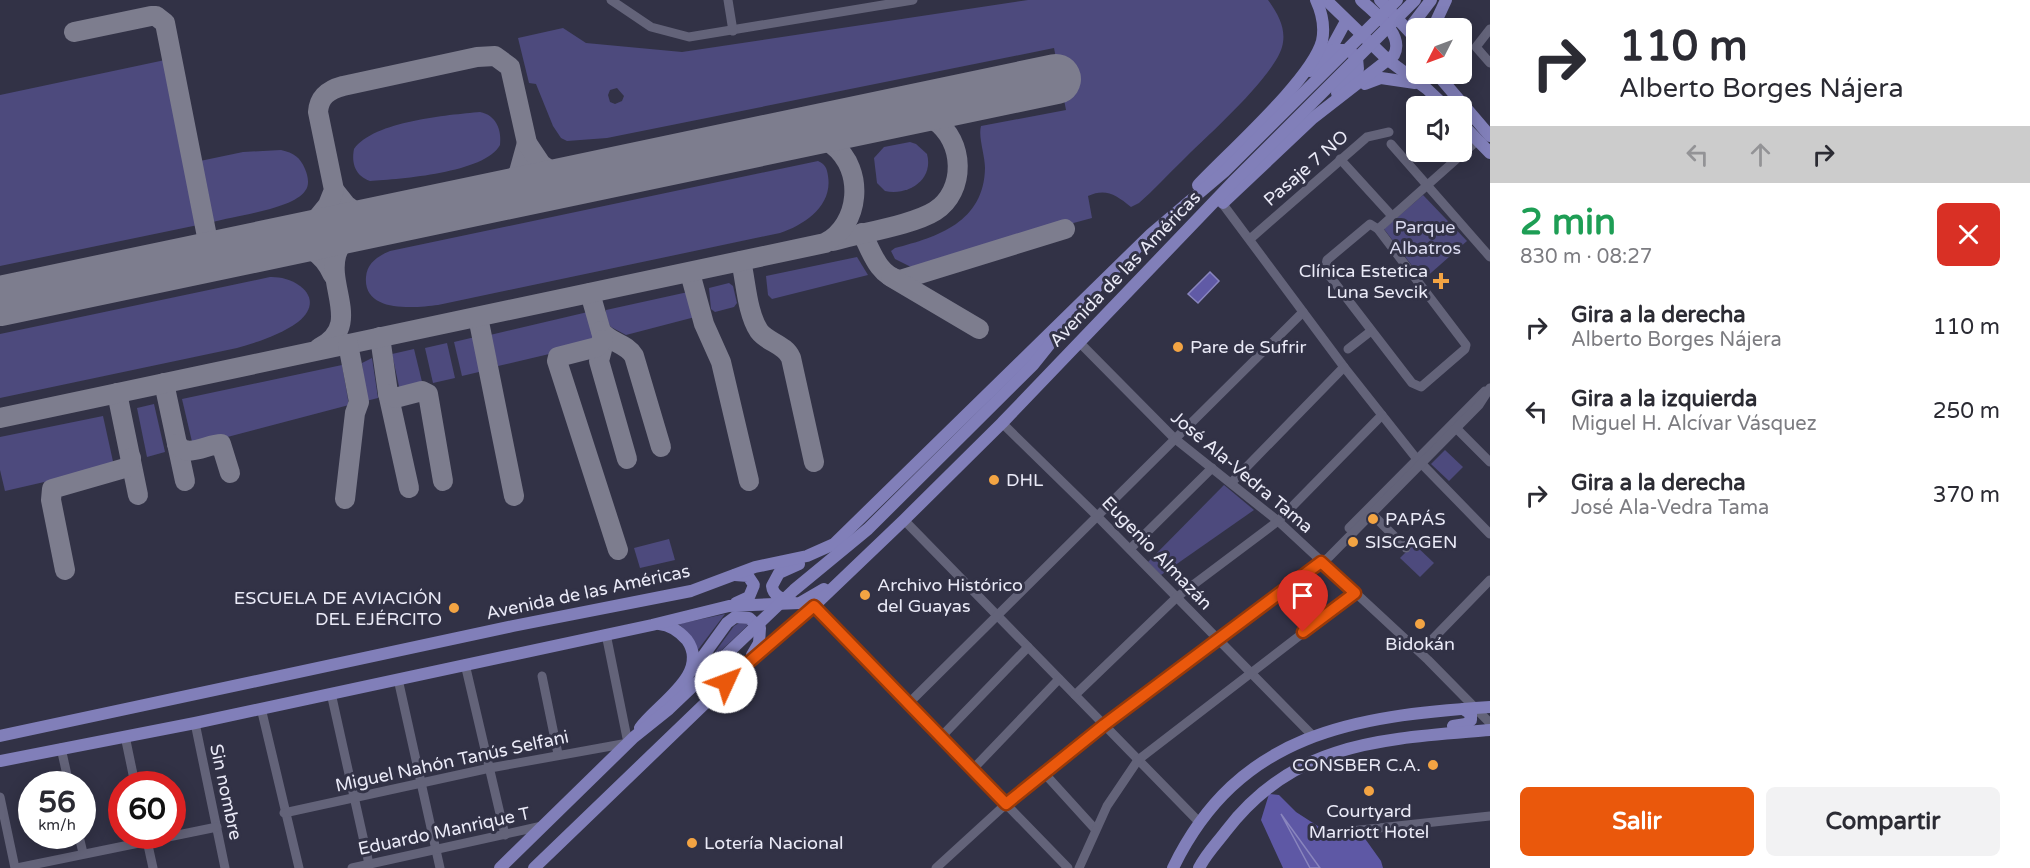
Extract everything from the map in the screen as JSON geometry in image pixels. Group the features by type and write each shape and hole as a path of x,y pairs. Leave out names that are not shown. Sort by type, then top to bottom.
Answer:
{"main road":[{"path":"1290,90 1322,42 1323,25 1316,0"},
{"path":"1326,0 1388,60 1406,70"},
{"path":"1313,118 1388,60 1397,50 1396,40 1361,0"},
{"path":"1380,0 1406,28"},
{"name":"Avenida de las Américas","path":"0,736 513,626 691,591 755,567 807,556 834,544 1162,224 1224,172 1397,0"},
{"path":"1410,0 1421,4 1431,0"},
{"name":"Avenida de las Américas","path":"744,665 812,602 861,562 1002,423 1284,131 1415,0"},
{"path":"1421,18 1431,0"},
{"path":"1438,18 1446,0"},
{"path":"1328,54 1346,21"},
{"path":"1162,224 1290,90 1328,54 1338,48 1349,50 1357,58 1358,69 1313,118 1179,240"},
{"path":"1346,94 1381,78 1406,77"},
{"path":"1425,84 1436,96"},
{"path":"1441,84 1453,96"},
{"path":"1446,84 1456,96"},
{"path":"1449,84 1456,96"},
{"path":"1472,116 1486,134 1490,153"},
{"path":"1472,128 1486,134"},
{"name":"Avenida de las Américas","path":"631,740 669,709 794,590 886,513 1033,365 1087,297"},
{"path":"916,465 950,448"},
{"path":"812,602 780,598 773,592 774,580 784,570 819,554 834,544"},
{"path":"0,761 195,723 652,625 729,606 745,600 753,590 751,579 735,575"},
{"path":"729,606 812,602"},
{"path":"500,868 631,740 648,717 685,680 727,623 740,616 753,620 760,632 757,649 744,665 534,868"},
{"path":"652,625 670,626 689,644 693,664 685,680"},
{"path":"1173,868 1200,823 1225,794 1257,767 1312,735 1367,719 1490,707"},
{"path":"1397,738 1415,730 1466,724 1471,715 1463,709"},
{"path":"1199,868 1237,816 1267,789 1313,760 1342,749 1397,738 1490,730"}],"street":[{"path":"611,0 638,20 669,33 689,37 733,31 886,1 913,0"},
{"path":"728,0 733,31"},
{"path":"1490,29 1476,47 1490,63"},
{"name":"Pasaje 7 NO","path":"1250,240 1340,159 1372,134 1389,132"},
{"path":"1378,229 1486,134"},
{"path":"1391,144 1425,186 1490,257"},
{"path":"1340,159 1392,216"},
{"path":"1222,203 1302,312 1419,462 1490,534"},
{"path":"1374,225 1378,229 1465,341 1465,349 1426,386 1415,386 1325,270 1327,260 1366,226 1374,225"},
{"path":"909,703 1302,312"},
{"path":"1348,350 1371,331"},
{"name":"José Ala-Vedra Tama","path":"1079,342 1174,438 1278,521 1420,652 1490,723"},
{"path":"1231,483 1344,367"},
{"path":"1321,562 1324,554 1419,462 1457,429 1479,405 1490,388"},
{"path":"936,868 1006,804 1104,725 1329,557 1372,514 1475,398 1490,388"},
{"path":"1075,695 1177,597 1278,521 1382,415"},
{"name":"Eugenio Almazán","path":"1002,423 1098,516 1312,735"},
{"path":"1457,429 1490,462"},
{"path":"1130,549 1212,468"},
{"path":"1372,514 1406,548"},
{"path":"903,520 1200,823"},
{"path":"1420,652 1490,580"},
{"path":"1079,868 1095,829 1121,781 1138,760 1355,593"},
{"path":"812,602 1068,868"},
{"path":"606,634 631,740"},
{"path":"941,737 1028,647"},
{"path":"465,664 505,835"},
{"path":"542,676 558,754"},
{"path":"398,679 440,868"},
{"path":"973,770 1059,679"},
{"path":"331,693 369,864"},
{"path":"261,708 284,813 299,868"},
{"name":"Sin nombre","path":"195,723 225,868"},
{"path":"124,736 132,771"},
{"name":"Miguel Nahón Tanús Selfani","path":"284,813 421,782 631,740"},
{"path":"61,748 66,771"},
{"path":"1045,774 1095,829"},
{"path":"0,797 16,868 108,848"},
{"path":"1323,834 1490,816"},
{"name":"Eduardo Manrique T","path":"352,868 542,826"},
{"path":"186,832 217,827"},
{"path":"82,849 83,853"},
{"path":"149,849 153,868"}],"green space":[{"path":"1028,0 1268,0 1278,16 1283,34 1282,47 1276,60 1253,90 1139,203 1131,207 1111,194 1094,194 1088,196 1092,218 911,267 895,259 891,251 942,232 956,224 977,202 983,186 985,168 980,135 981,126 1066,110 1054,48 607,138 567,141 561,138 553,126 536,84 529,83 518,38 563,28 586,43 682,52","holes":["617,88 624,96 622,101 615,104 610,102 608,95 610,90"]},
{"path":"165,60 198,225 0,266 0,95"},
{"path":"480,112 490,116 497,124 500,145 491,155 478,162 441,173 370,181 361,176 356,169 353,160 354,149 364,139 378,132 412,121"},
{"path":"910,142 916,144 927,154 927,171 917,184 910,188 894,192 885,191 877,183 874,158 884,147"},
{"path":"281,150 296,156 303,165 308,180 305,191 289,203 213,222 200,161 243,152"},
{"path":"818,161 824,165 828,173 826,196 815,213 798,225 780,233 438,305 392,306 373,297 367,289 368,268 377,258 390,251"},
{"name":"Parque Albatros","path":"1423,195 1467,241 1423,280 1384,229"},
{"path":"857,257 868,275 772,299 768,295 766,276"},
{"path":"270,277 290,280 298,285 305,290 310,305 298,322 261,341 0,398 0,334"},
{"path":"729,283 733,286 737,303 734,307 715,312 711,309 709,288"},
{"path":"688,292 695,317 626,335 611,327 605,319 606,310"},
{"path":"592,311 600,342 498,366 490,335"},
{"path":"475,337 483,371 462,376 454,342"},
{"path":"447,343 455,378 433,383 425,348"},
{"path":"414,349 423,386 400,391 392,354"},
{"path":"372,358 378,398 366,401 362,363"},
{"path":"342,365 349,405 193,446 182,399"},
{"path":"154,404 165,452 147,457 137,408"},
{"path":"103,416 114,466 5,491 0,470 0,437"},
{"path":"1445,450 1463,467 1449,481 1431,464"},
{"path":"1224,485 1254,510 1161,575 1148,562"},
{"path":"669,539 675,560 640,568 634,548"},
{"path":"1414,544 1434,563 1420,577 1400,558"},
{"path":"725,614 697,651 692,637 679,624"},
{"path":"739,623 749,624 705,666 734,626"}],"shaded area":[{"path":"1210,272 1219,281 1198,303 1188,294"},
{"path":"1269,794 1279,795 1296,812 1341,841 1346,830 1356,826 1381,861 1383,868 1320,868 1284,818 1310,868 1283,868 1261,820"},
{"path":"1281,814 1320,868 1310,868"}],"taxiway":[{"path":"74,32 151,16 156,16 165,23 211,257"},
{"path":"301,238 328,205 334,190 318,112 320,102 325,95 343,86 477,57 495,56 510,67 527,143 541,164 566,182"},
{"path":"833,241 900,225 925,216 945,202 952,191 958,166 952,140 934,120 913,113 899,112"},
{"path":"0,418 825,243 837,235 846,224 851,211 854,182 850,168 833,145 823,139 789,135"},
{"path":"501,196 519,172 527,143"},
{"path":"334,190 346,205 370,223"},
{"path":"319,348 335,336 341,321 335,270 337,253 348,237 370,223"},
{"path":"862,233 881,268 892,278 900,280 1065,229"},
{"path":"278,243 304,246 318,254 333,275"},
{"path":"741,261 749,306 755,324 763,335 785,350 791,358 814,462"},
{"path":"690,273 704,324 721,362 749,481"},
{"path":"891,277 979,329"},
{"path":"590,293 604,342 599,361 627,459"},
{"path":"478,317 514,496"},
{"path":"601,331 627,348 634,356 661,447"},
{"path":"380,337 388,393 409,488"},
{"path":"603,340 597,347 558,357 557,361 618,550"},
{"path":"345,499 355,413 359,402 348,344"},
{"path":"164,383 185,481"},
{"path":"388,394 395,398 422,391 428,394 443,481"},
{"path":"117,393 138,495"},
{"path":"177,444 181,448 192,451 221,444 230,473"},
{"path":"65,570 51,500 52,489 125,468 130,464 131,458"}],"runway":[{"path":"0,301 1056,79"}],"place":[{"name":"Clínica Estetica Luna Sevcik","path":"1441,281"},
{"name":"Pare de Sufrir","path":"1178,347"},
{"name":"DHL","path":"994,480"},
{"name":"PAPÁS","path":"1373,519"},
{"name":"SISCAGEN","path":"1353,542"},
{"name":"Archivo Histórico del Guayas","path":"865,595"},
{"name":"ESCUELA DE AVIACIÓN DEL EJÉRCITO","path":"454,608"},
{"name":"Bidokán","path":"1420,624"},
{"name":"CONSBER C.A.","path":"1433,765"},
{"name":"Courtyard Marriott Hotel","path":"1369,791"},
{"name":"Lotería Nacional","path":"692,843"}],"route":[{"path":"726,682 814,606 1006,804 1104,725 1321,562 1355,593 1303,632"}]}
